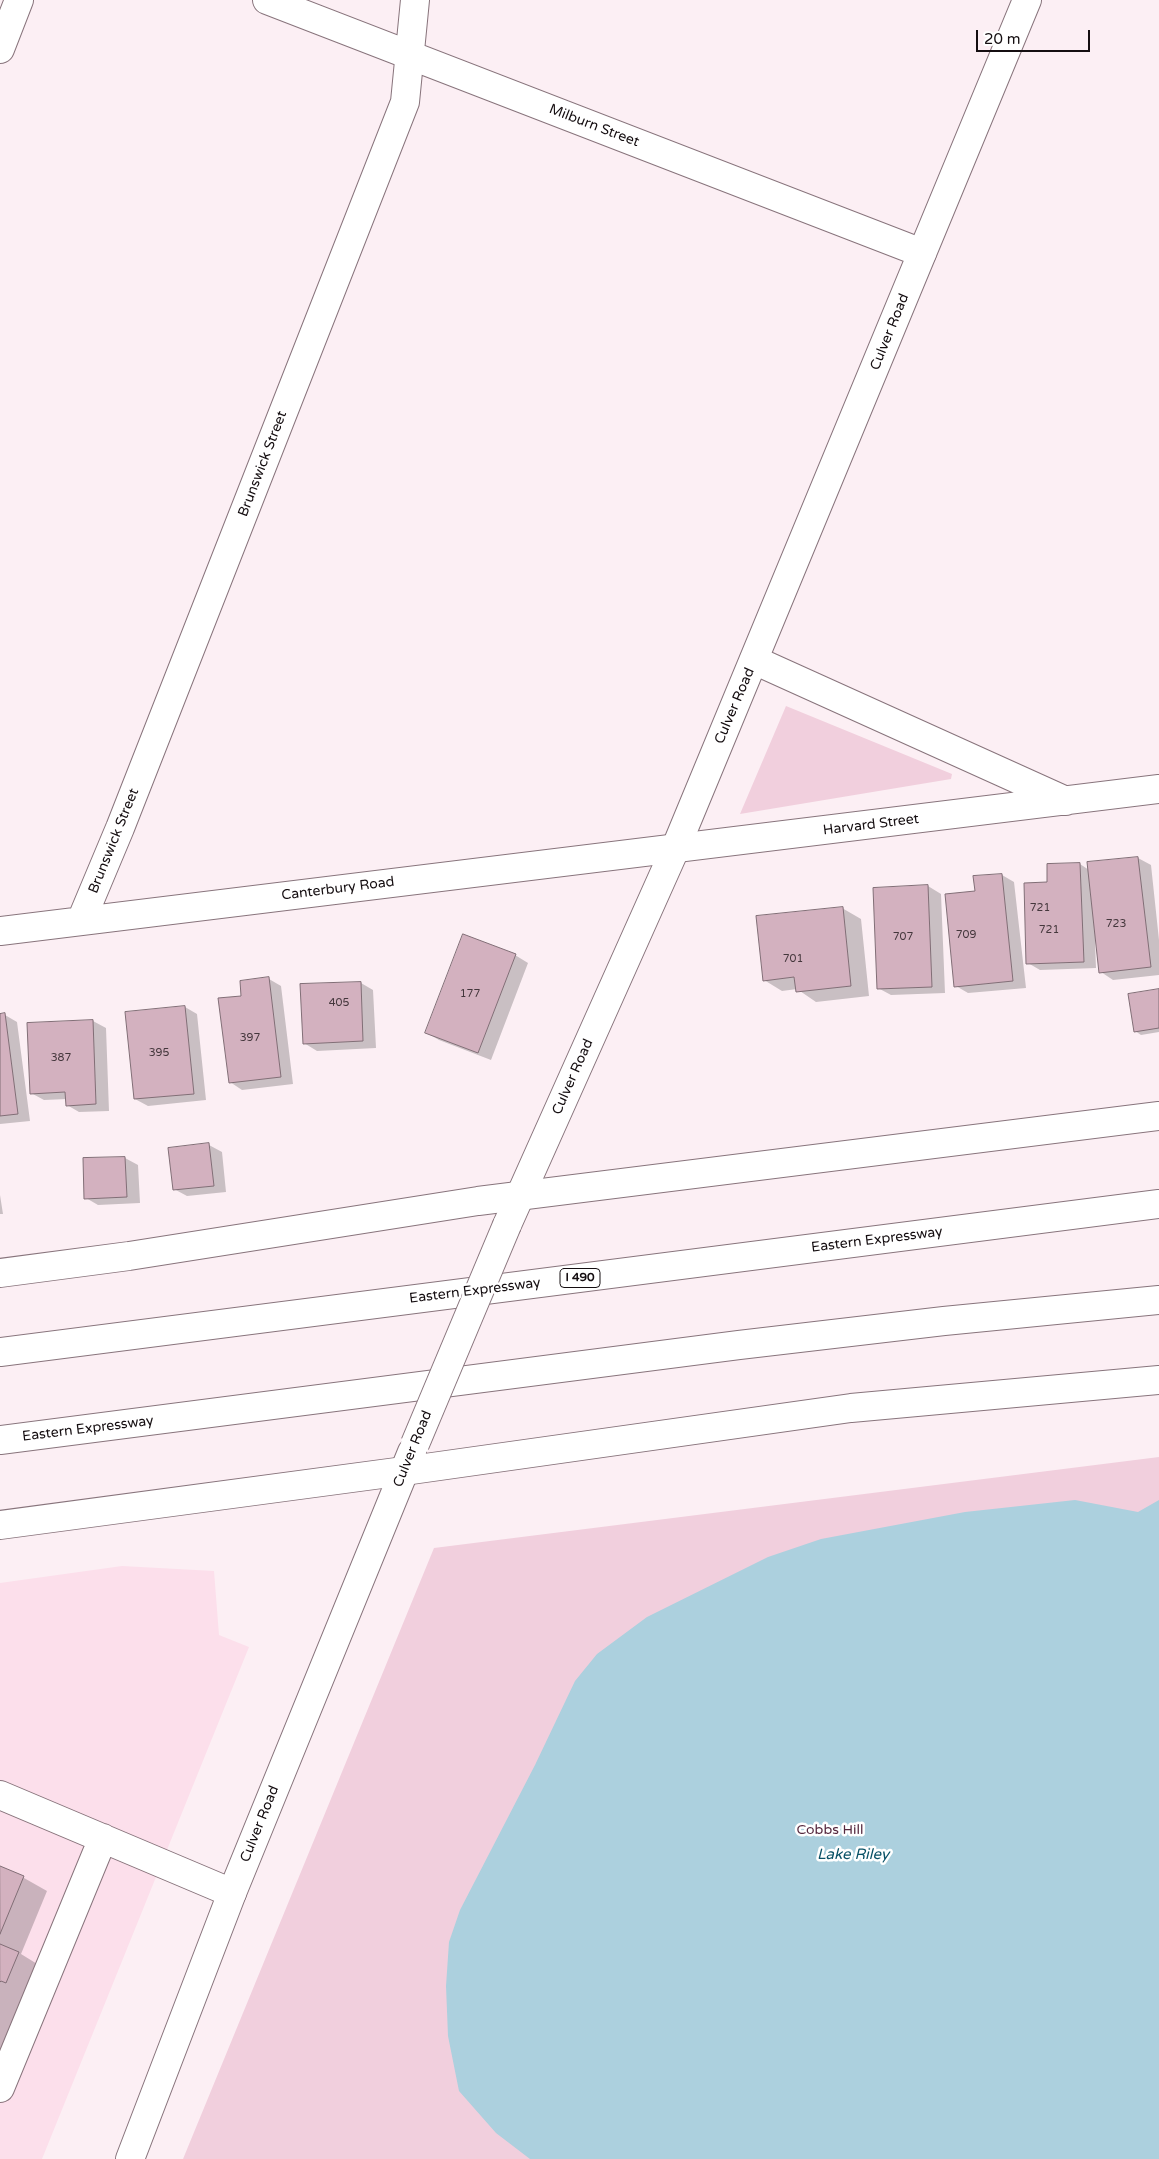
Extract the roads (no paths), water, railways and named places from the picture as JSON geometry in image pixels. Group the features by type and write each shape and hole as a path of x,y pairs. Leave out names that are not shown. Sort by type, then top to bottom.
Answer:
{"main road":[{"path":"0,49 19,0"},
{"name":"Milburn Street","path":"266,0 922,253"},
{"name":"Brunswick Street","path":"81,922 131,800 407,97 415,0"},
{"name":"Culver Road","path":"130,2159 232,1893 415,1444 507,1225 676,847 1027,0"},
{"path":"754,660 1066,801"},
{"name":"Harvard Street","path":"676,847 1159,789"},
{"name":"Canterbury Road","path":"0,931 676,847"},
{"path":"0,1273 129,1256 425,1209 520,1196 1159,1116"},
{"name":"Eastern Expressway","path":"0,1352 1159,1204"},
{"name":"Eastern Expressway","path":"0,1440 739,1345 944,1321 1159,1300"},
{"path":"0,1525 404,1471 851,1408 1159,1380"},
{"path":"0,1795 232,1893"},
{"path":"0,2088 103,1838"}],"water":[{"name":"Lake Riley","path":"1075,1500 1138,1512 1159,1500 1159,2159 530,2159 496,2133 459,2091 448,2036 446,1986 449,1942 460,1910 535,1765 575,1681 597,1654 647,1617 768,1557 821,1539 965,1512"}],"park label":[{"name":"Cobbs Hill","path":"830,1830"}]}
